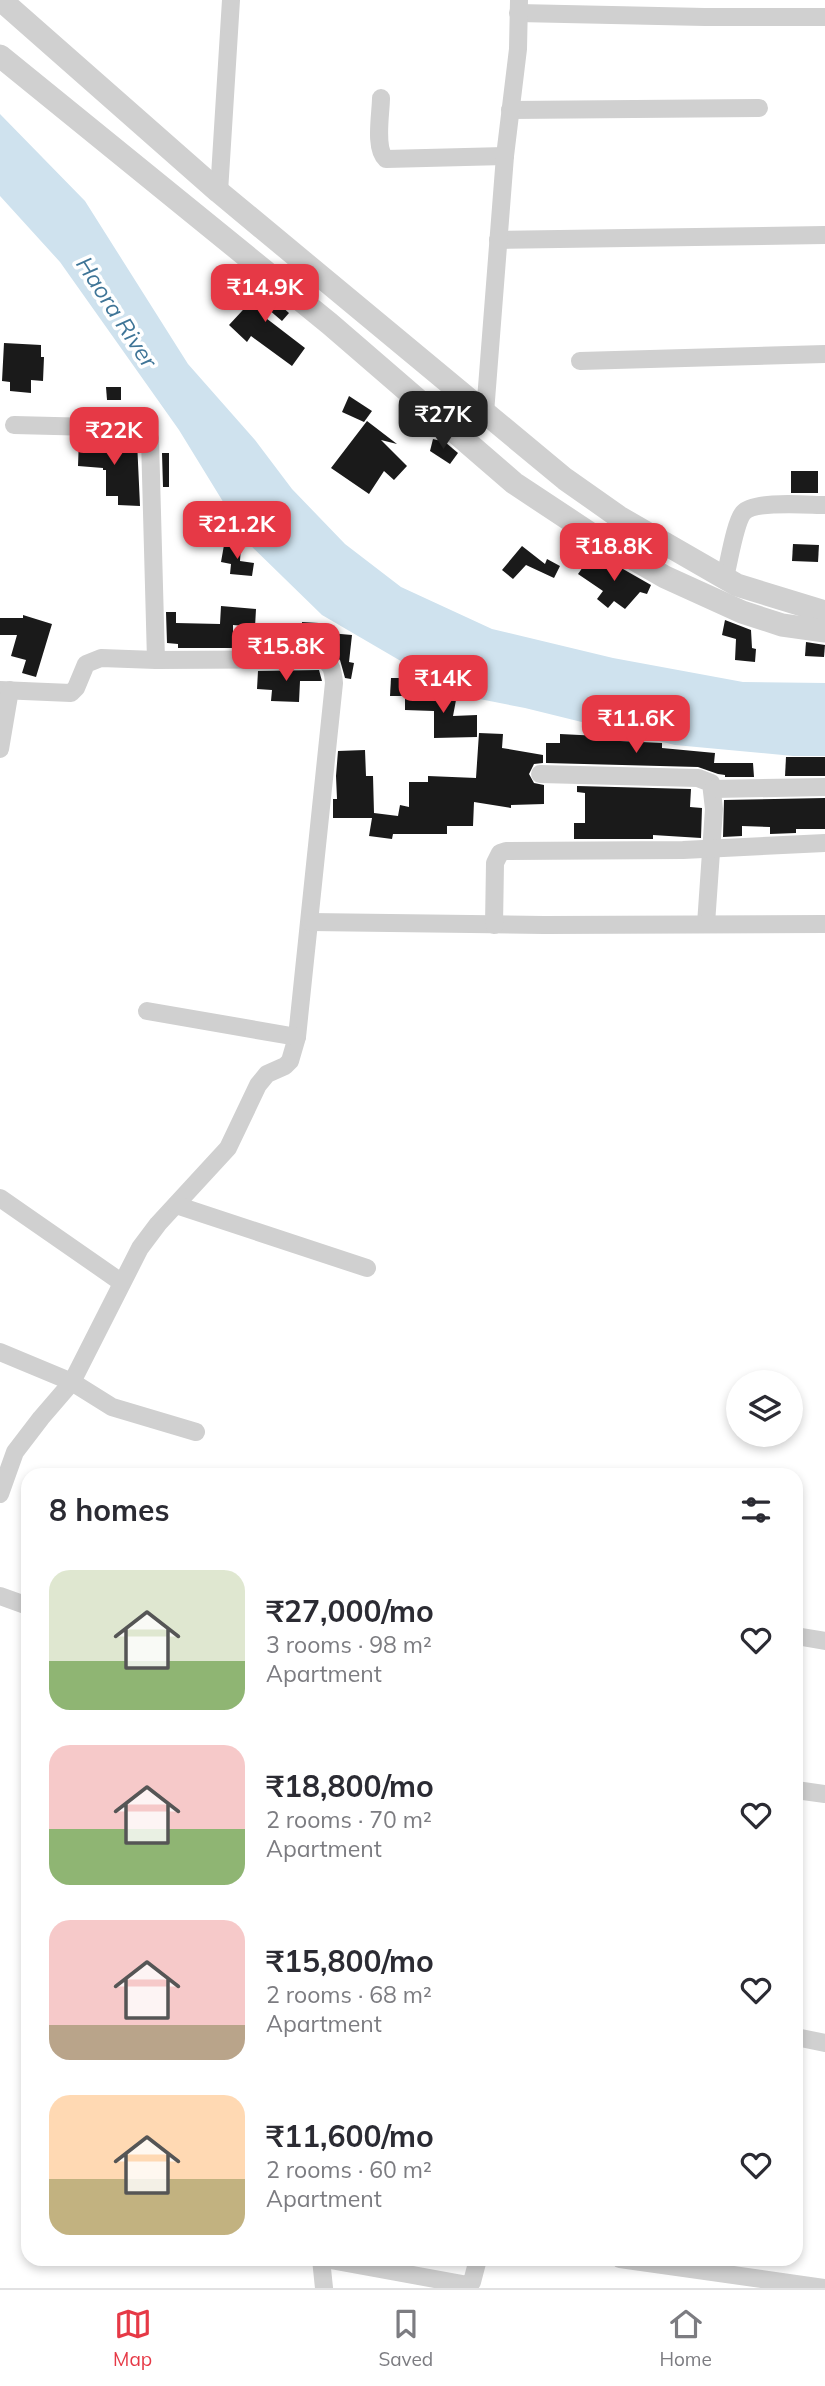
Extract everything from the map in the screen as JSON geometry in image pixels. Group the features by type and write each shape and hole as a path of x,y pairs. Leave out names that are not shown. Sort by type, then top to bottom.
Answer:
{"street":[{"path":"1,0 219,192 565,479 619,517 737,585 825,612"},
{"path":"219,192 231,0"},
{"path":"485,413 505,156 518,49 519,7 801,8 825,17"},
{"path":"0,56 330,324 514,483 597,538 665,577 742,612 782,625 825,631"},
{"path":"381,98 379,148 386,159 505,156"},
{"path":"510,110 759,108"},
{"path":"498,240 825,235"},
{"path":"580,361 825,354"},
{"path":"14,425 135,428 144,431 150,439 156,660"},
{"path":"725,577 740,519 745,510 757,505 825,505"},
{"path":"0,749 5,690 71,693 76,688 86,664 101,658 321,659 329,662 332,667 334,683 310,922 297,1037 290,1061 267,1074 258,1085 228,1148 147,1237 121,1282 72,1382 15,1452 0,1494"},
{"path":"540,775 698,778 711,783 711,848 706,924"},
{"path":"713,789 825,787"},
{"path":"494,925 495,863 500,853 506,851 711,848 825,843"},
{"path":"310,922 494,925 825,923"},
{"path":"147,1011 297,1037"},
{"path":"0,1198 121,1282"},
{"path":"176,1205 367,1268"},
{"path":"0,1352 72,1382 112,1407 196,1432"},
{"path":"0,1596 21,1604"},
{"path":"803,1637 825,1641"},
{"path":"803,1791 825,1794"},
{"path":"803,2038 825,2043"},
{"path":"323,2266 324,2288"},
{"path":"362,2266 468,2285 476,2266"},
{"path":"669,2266 825,2288"}],"water":[{"name":"Haora River","path":"0,114 85,201 188,364 255,440 292,489 345,544 401,587 492,629 613,658 743,682 825,683 825,756 793,756 675,745 525,708 459,695 322,615 249,544 179,430 60,262 0,196"}],"building":[{"path":"246,275 289,313 282,321 268,309 262,315 305,348 292,366 251,336 247,342 229,325 254,298 238,285"},
{"path":"4,343 41,345 41,357 44,357 43,381 31,380 31,393 10,391 10,382 2,381"},
{"path":"106,387 121,387 121,400 107,400"},
{"path":"349,396 372,411 364,422 342,412"},
{"path":"367,421 397,444 381,440 407,466 394,480 384,471 369,494 331,468"},
{"path":"79,438 137,441 140,506 118,505 118,496 106,496 106,470 103,468 78,466"},
{"path":"433,439 445,442 458,453 450,464 430,451"},
{"path":"162,453 169,453 169,487 163,487"},
{"path":"791,471 818,471 818,493 791,493"},
{"path":"793,544 819,545 818,562 792,561"},
{"path":"224,545 241,547 240,561 254,563 252,576 230,574 231,564 221,562"},
{"path":"522,546 545,564 547,559 560,566 554,578 526,565 513,579 502,570"},
{"path":"590,557 607,568 609,561 651,585 647,594 640,592 625,609 614,601 608,608 597,599 603,591 578,574"},
{"path":"221,606 256,609 255,627 233,625 233,648 178,648 178,644 167,643 166,612 176,612 176,623 220,624"},
{"path":"23,615 52,624 36,677 22,673 26,660 11,656 17,635 0,635 0,618 23,618"},
{"path":"725,620 751,630 752,648 756,649 755,662 735,660 736,639 722,635"},
{"path":"302,622 319,623 318,632 352,635 349,662 354,663 351,679 345,678 340,660 328,649 275,648 276,627 302,628"},
{"path":"806,642 825,645 824,657 805,656"},
{"path":"319,670 322,681 300,681 299,702 271,701 272,690 257,689 258,671"},
{"path":"391,678 405,678 404,696 390,696"},
{"path":"405,691 426,692 426,695 456,700 453,716 477,715 477,737 434,738 434,711 405,710"},
{"path":"479,733 503,734 502,748 543,755 543,763 534,764 529,774 534,783 544,785 544,804 511,805 511,808 474,802 473,826 447,826 447,834 393,834 392,839 369,836 372,818 333,818 333,799 337,799 338,751 365,750 366,776 373,776 374,813 398,816 400,805 409,807 409,782 428,782 428,776 476,778"},
{"path":"560,734 662,743 662,748 715,753 714,763 753,763 754,777 725,777 698,767 546,763 546,743 560,743"},
{"path":"786,757 825,757 825,776 785,776"},
{"path":"577,786 691,789 690,807 702,808 701,838 653,835 653,839 574,839 574,823 585,823 585,793 577,792"},
{"path":"825,798 825,829 796,829 796,833 770,834 770,827 742,826 742,836 723,837 724,800"}]}
